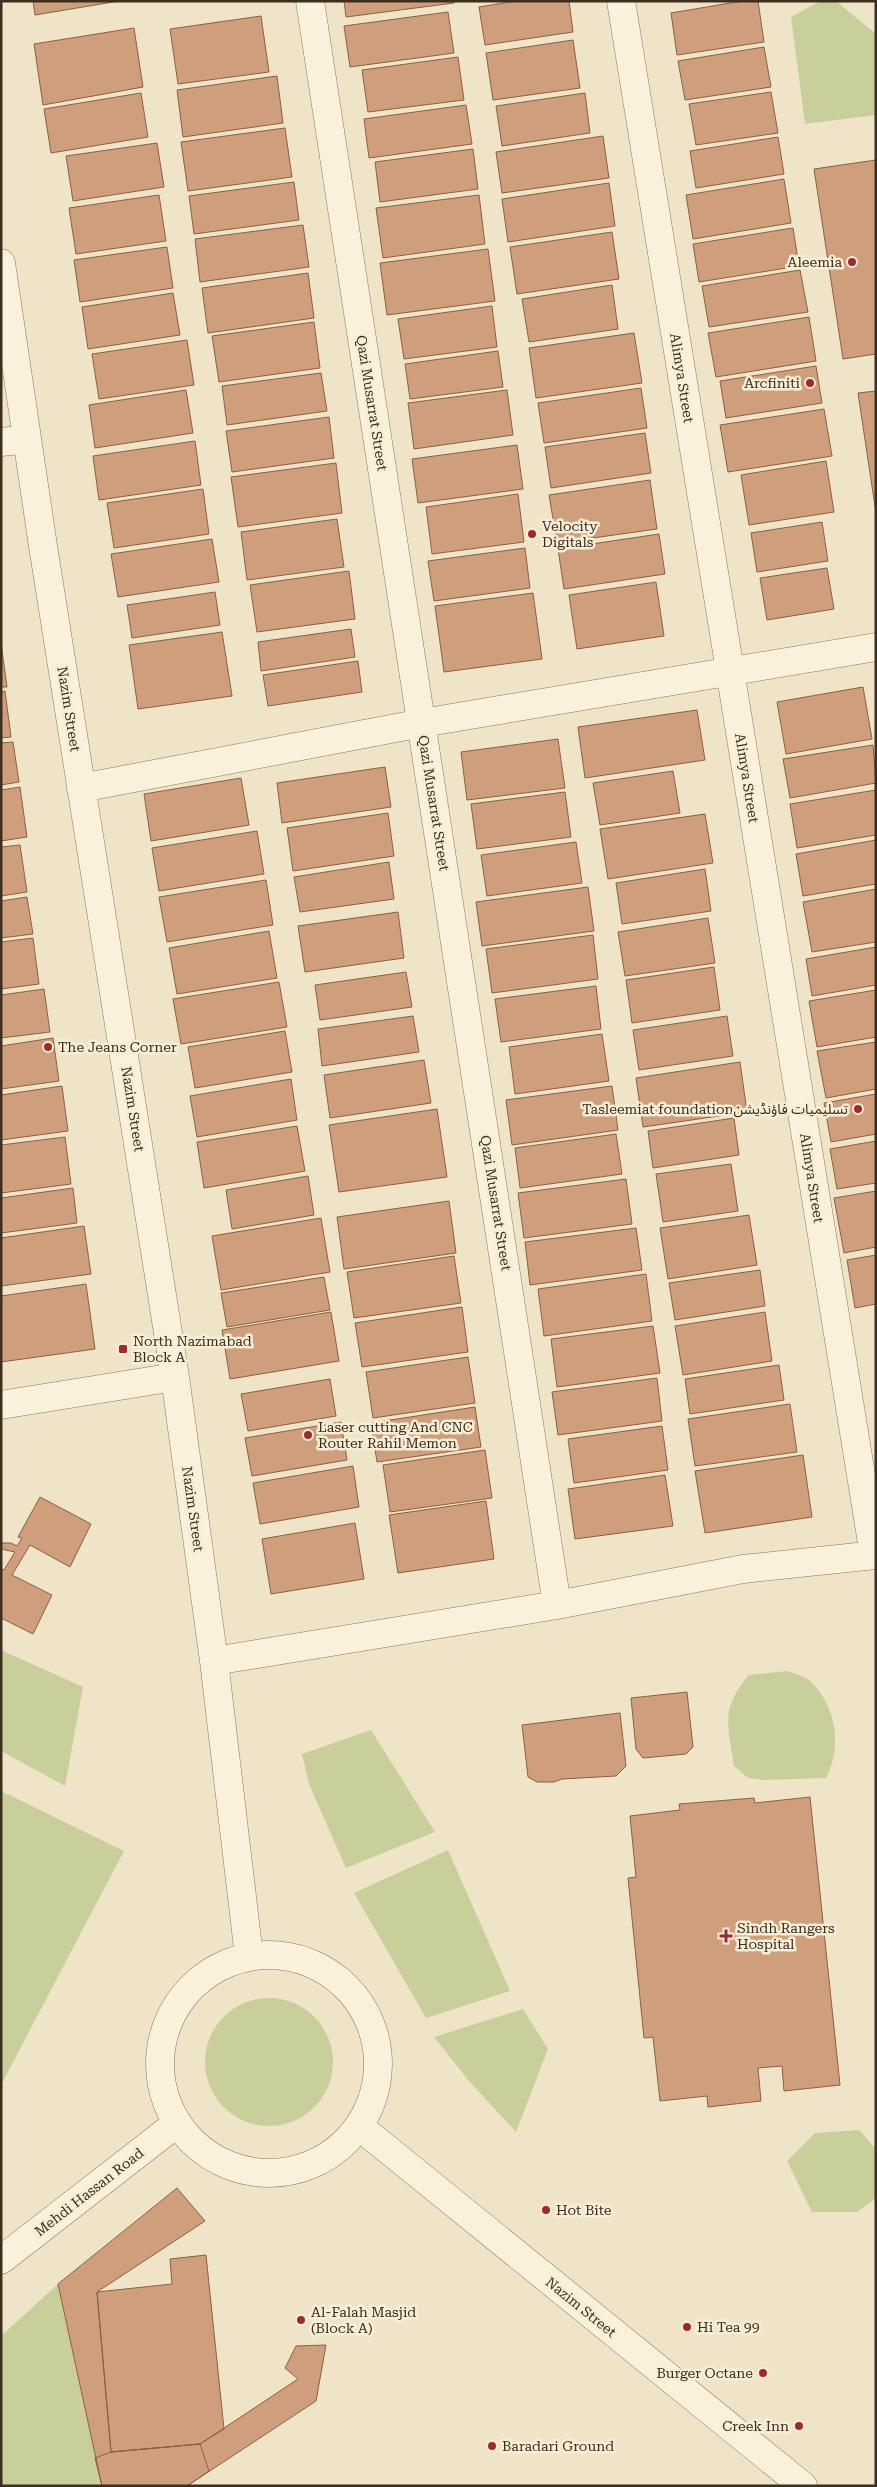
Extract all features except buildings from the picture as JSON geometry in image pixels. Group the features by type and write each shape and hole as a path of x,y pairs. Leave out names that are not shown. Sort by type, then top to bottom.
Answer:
{"street":[{"name":"Qazi Musarrat Street","path":"310,1 557,1605"},
{"name":"Alimya Street","path":"621,1 875,1555"},
{"name":"Nazim Street","path":"1,263 14,441 81,788 176,1377 214,1661 250,1956"},
{"path":"81,788 422,723 876,646"},
{"path":"1,1405 176,1377"},
{"path":"214,1661 557,1605 743,1568 875,1555"},
{"path":"250,1956 292,1957 332,1974 362,2005 378,2045 378,2088 360,2128 329,2157 289,2173 246,2172 206,2155 176,2124 160,2084 161,2041 178,2002 209,1972 250,1956"},
{"name":"Mehdi Hassan Road","path":"1,2260 176,2124"},
{"name":"Nazim Street","path":"360,2128 803,2486"}],"green space":[{"path":"820,1 836,1 876,34 876,115 805,124 791,17"},
{"path":"1,1650 83,1687 65,1786 1,1751"},
{"path":"787,1671 809,1680 825,1701 834,1726 835,1740 831,1766 826,1778 763,1780 748,1778 734,1766 728,1728 730,1708 740,1687 749,1675"},
{"path":"371,1730 435,1832 346,1868 309,1784 302,1754"},
{"path":"1,1791 124,1851 1,2085"},
{"path":"448,1850 510,1991 426,2018 354,1893"},
{"path":"269,1998 294,2002 315,2016 329,2037 333,2062 329,2087 315,2108 294,2122 269,2126 244,2122 223,2108 209,2087 205,2062 209,2037 223,2016 244,2002"},
{"path":"523,2009 548,2049 516,2132 469,2081 434,2037"},
{"path":"859,2130 876,2149 876,2198 857,2212 812,2212 787,2161 815,2133"},
{"path":"58,2284 102,2486 1,2486 1,2336"}],"place":[{"name":"Aleemia","path":"852,262"},
{"name":"Arcfiniti","path":"810,383"},
{"name":"Velocity Digitals","path":"532,534"},
{"name":"The Jeans Corner","path":"48,1047"},
{"name":"Tasleemiat foundationتسلیمیات فاؤنڈیشن","path":"858,1109"},
{"name":"North Nazimabad Block A","path":"123,1349"},
{"name":"Laser cutting And CNC Router Rahil Memon","path":"308,1435"},
{"name":"Sindh Rangers Hospital","path":"726,1936"},
{"name":"Hot Bite","path":"546,2210"},
{"name":"Al-Falah Masjid (Block A)","path":"301,2320"},
{"name":"Hi Tea 99","path":"687,2327"},
{"name":"Burger Octane","path":"763,2373"},
{"name":"Creek Inn","path":"799,2426"},
{"name":"Baradari Ground","path":"492,2446"}]}
